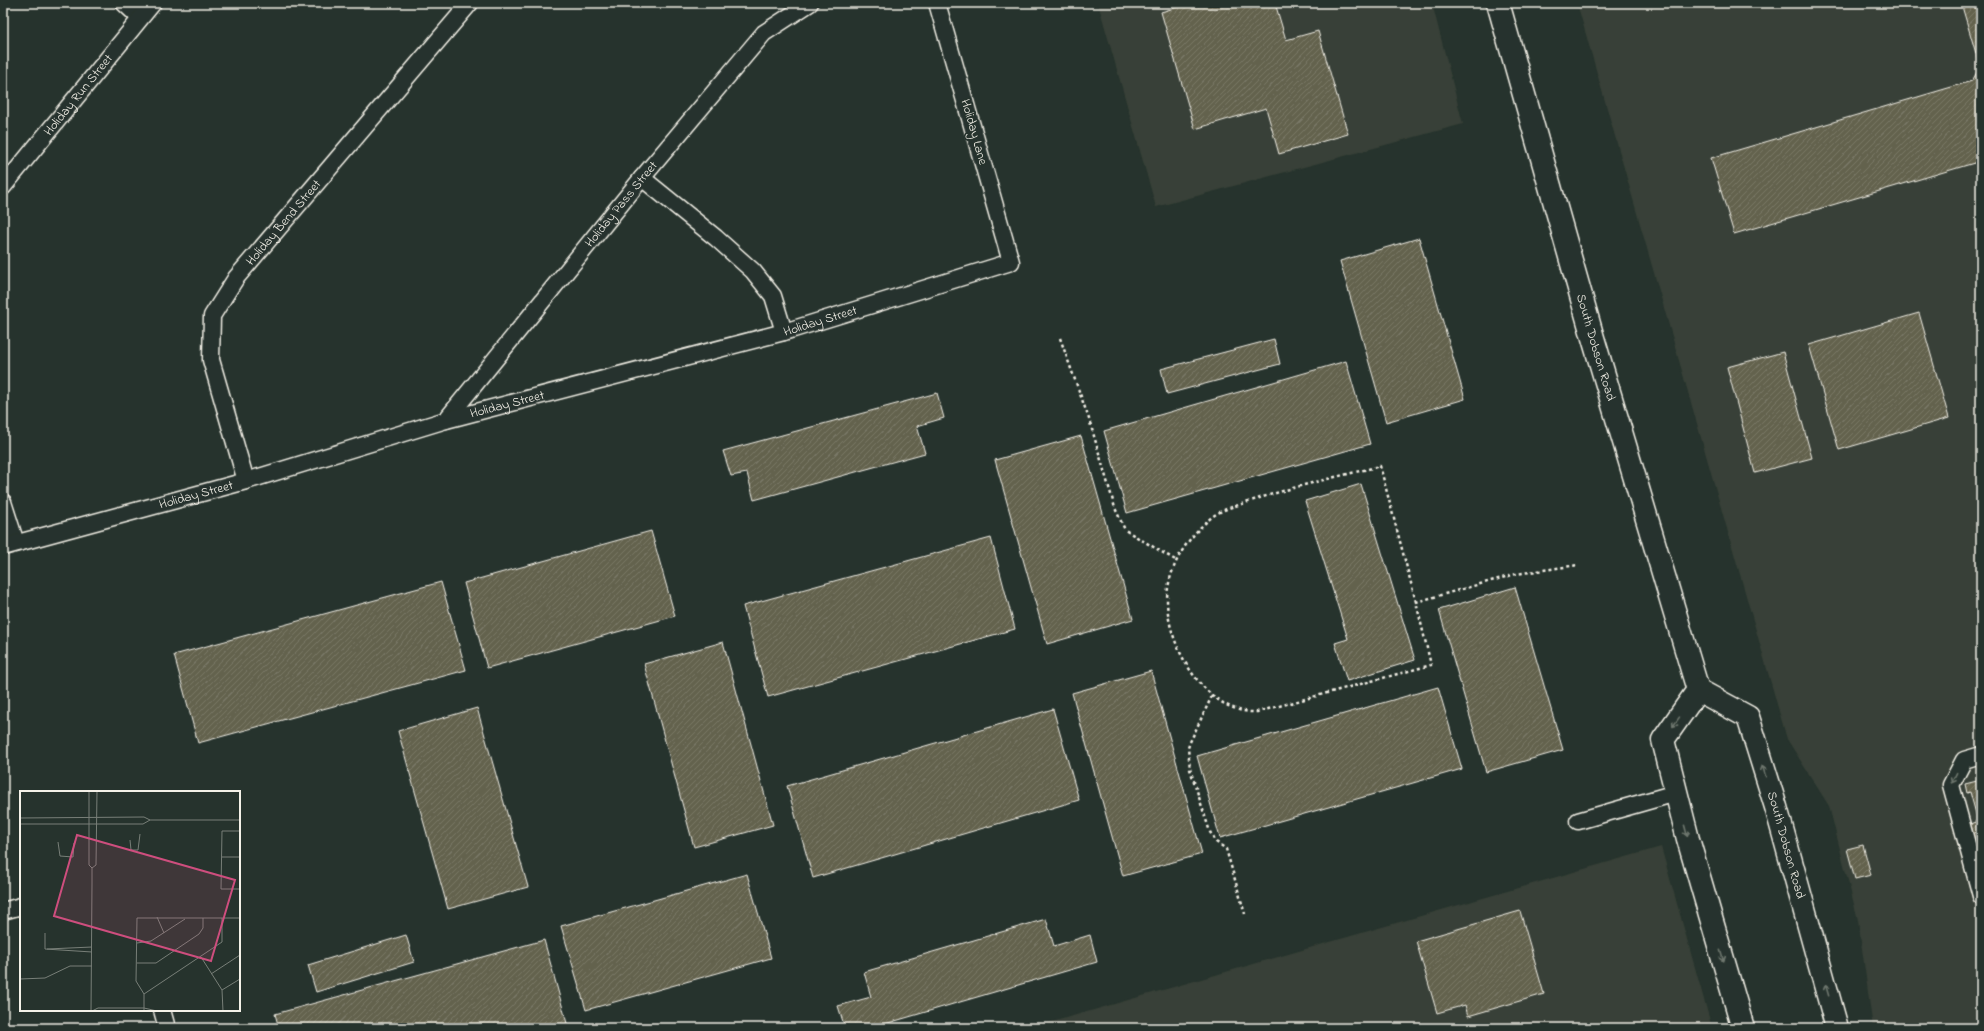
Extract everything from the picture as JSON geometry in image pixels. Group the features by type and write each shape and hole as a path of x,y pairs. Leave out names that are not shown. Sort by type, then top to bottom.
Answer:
{"main road":[{"name":"South Dobson Road","path":"1498,3 1597,352 1698,690 1748,717 1776,808 1837,1028"},
{"path":"1698,690 1663,740 1676,793 1743,1028"}],"lane":[{"path":"124,3 140,18"},
{"name":"Holiday Run Street","path":"3,187 153,3"},
{"name":"Holiday Bend Street","path":"246,481 211,360 212,316 236,278 470,3"},
{"name":"Holiday Pass Street","path":"446,420 642,178 764,33 810,3"},
{"name":"Holiday Lane","path":"937,3 1011,262"},
{"path":"642,178 716,238 753,271 773,296 784,332"},
{"name":"Holiday Street","path":"9,545 246,481 446,420 784,332 1011,262"},
{"path":"3,502 9,545"},
{"path":"1981,755 1964,760 1951,785 1981,896"},
{"path":"1578,821 1676,793"},
{"path":"3,911 20,906"},
{"path":"162,1011 167,1028"}],"path":[{"path":"1060,338 1089,419 1115,508 1125,530 1177,561"},
{"path":"1380,466 1431,665 1257,712 1246,712 1216,700 1204,689 1190,670 1173,633 1168,609 1168,588 1177,561 1189,539 1214,516 1227,509 1261,497 1380,466"},
{"path":"1416,602 1516,574 1578,564"},
{"path":"1212,696 1188,748 1190,769 1210,832 1216,842 1226,849 1245,914"}],"shaded area":[{"path":"1098,3 1432,3 1463,124 1156,207"},
{"path":"1577,3 1981,3 1981,1028 1873,1028 1858,920 1829,806 1787,739"},
{"path":"1661,847 1712,1028 1031,1028"}],"building":[{"path":"1191,3 1275,3 1286,40 1318,31 1348,134 1279,154 1266,108 1195,129 1161,12"},
{"path":"1961,3 1981,3 1981,161 1734,234 1711,158 1972,81 1980,67"},
{"path":"1419,238 1465,399 1386,422 1340,261"},
{"path":"1919,313 1949,418 1839,450 1809,345"},
{"path":"1274,339 1280,364 1167,394 1161,369"},
{"path":"1783,352 1812,458 1755,473 1727,367"},
{"path":"1346,361 1370,444 1127,513 1104,431"},
{"path":"937,393 944,418 917,426 925,453 754,500 747,473 731,476 723,451"},
{"path":"1081,436 1133,619 1047,644 995,460"},
{"path":"1361,484 1415,660 1347,681 1335,643 1348,639 1305,501"},
{"path":"651,531 675,616 487,668 464,583"},
{"path":"991,538 1015,629 768,697 743,606"},
{"path":"441,582 466,670 198,743 174,655"},
{"path":"1515,587 1563,750 1486,772 1439,610"},
{"path":"723,642 773,825 694,847 644,664"},
{"path":"1151,671 1202,854 1123,876 1072,693"},
{"path":"1438,687 1462,769 1220,838 1197,756"},
{"path":"477,708 528,887 448,909 398,731"},
{"path":"1053,709 1079,800 813,878 787,786"},
{"path":"1981,780 1981,847 1979,842 1975,843 1970,824 1978,821 1970,792 1967,793 1965,784"},
{"path":"1863,845 1871,875 1855,879 1847,849"},
{"path":"747,874 771,958 586,1010 561,926"},
{"path":"1520,911 1544,994 1468,1016 1465,1005 1437,1013 1416,941"},
{"path":"1046,919 1054,946 1090,935 1097,962 871,1028 845,1028 838,1006 871,997 864,972"},
{"path":"406,935 414,962 316,992 308,965"},
{"path":"544,940 568,1027 279,1028 275,1014"}]}
